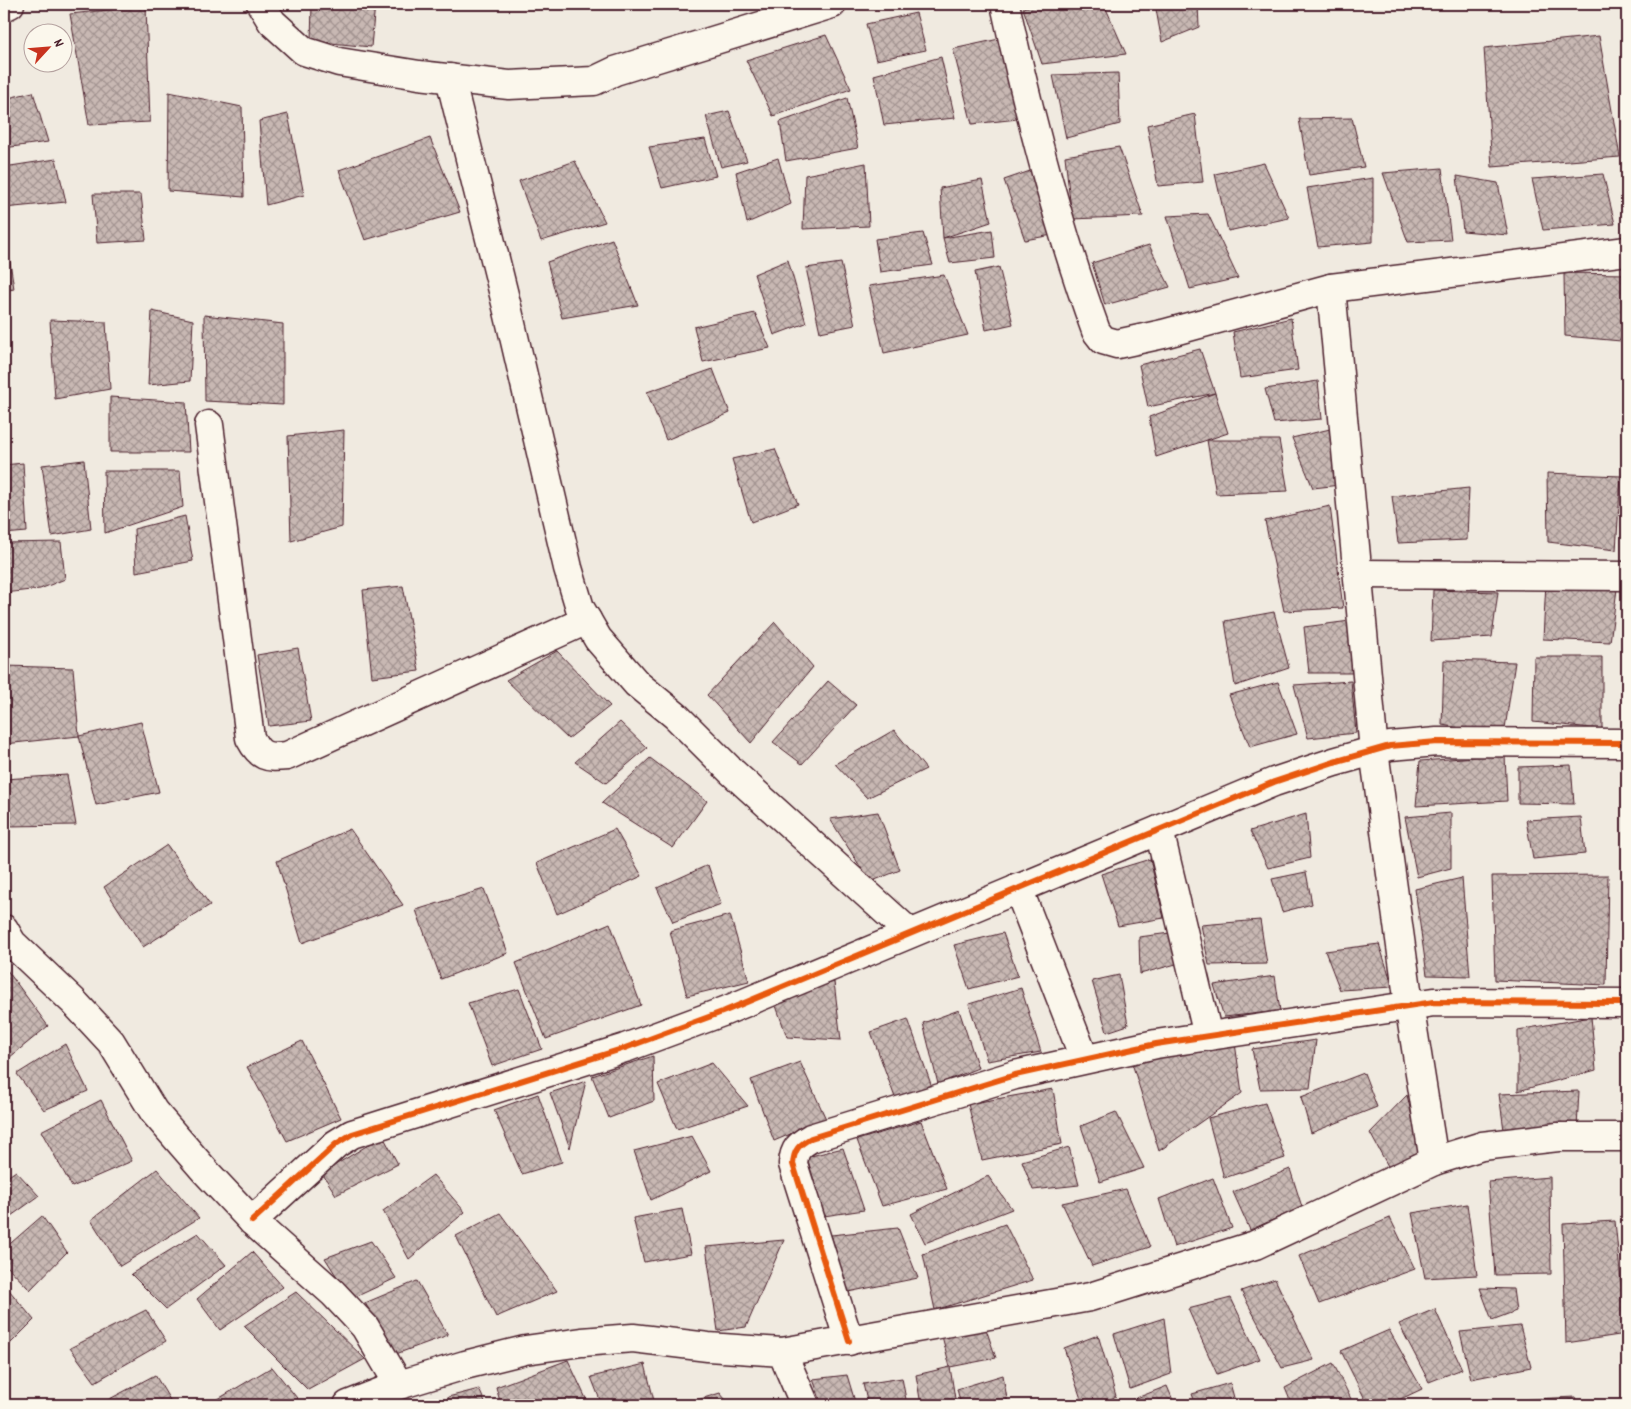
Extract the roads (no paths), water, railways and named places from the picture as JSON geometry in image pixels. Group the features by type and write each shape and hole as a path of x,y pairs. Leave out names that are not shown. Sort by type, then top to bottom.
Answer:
{"street":[{"path":"4,7 10,4"},
{"path":"261,4 272,22 304,51 339,62 450,78 509,84 594,81 615,71 832,4"},
{"path":"1005,4 1028,112 1068,256 1096,331 1103,340 1117,344 1163,334 1331,288 1627,251"},
{"path":"450,78 508,311 568,568 580,608 598,639 637,684 676,716 731,771 910,933"},
{"path":"1331,288 1374,751 1409,1004 1434,1161"},
{"path":"209,425 250,738 258,752 271,758 287,756 587,620"},
{"path":"1358,574 1627,576"},
{"path":"252,1221 336,1144 352,1134 634,1045 726,1011 1274,782 1390,746 1437,742 1627,743"},
{"path":"1159,830 1208,1036"},
{"path":"1018,888 1084,1058"},
{"path":"4,929 12,943 73,1001 111,1042 154,1112 252,1221 333,1292 365,1327 399,1386"},
{"path":"849,1341 794,1164 794,1152 800,1144 811,1138 1015,1075 1084,1058 1208,1036 1409,1004 1434,1002 1627,1003"},
{"path":"348,1405 399,1386 466,1365 525,1350 582,1342 634,1338 708,1347 782,1352 1090,1297 1255,1245 1434,1161 1482,1146 1558,1137 1627,1137"},
{"path":"782,1352 805,1405"}]}
